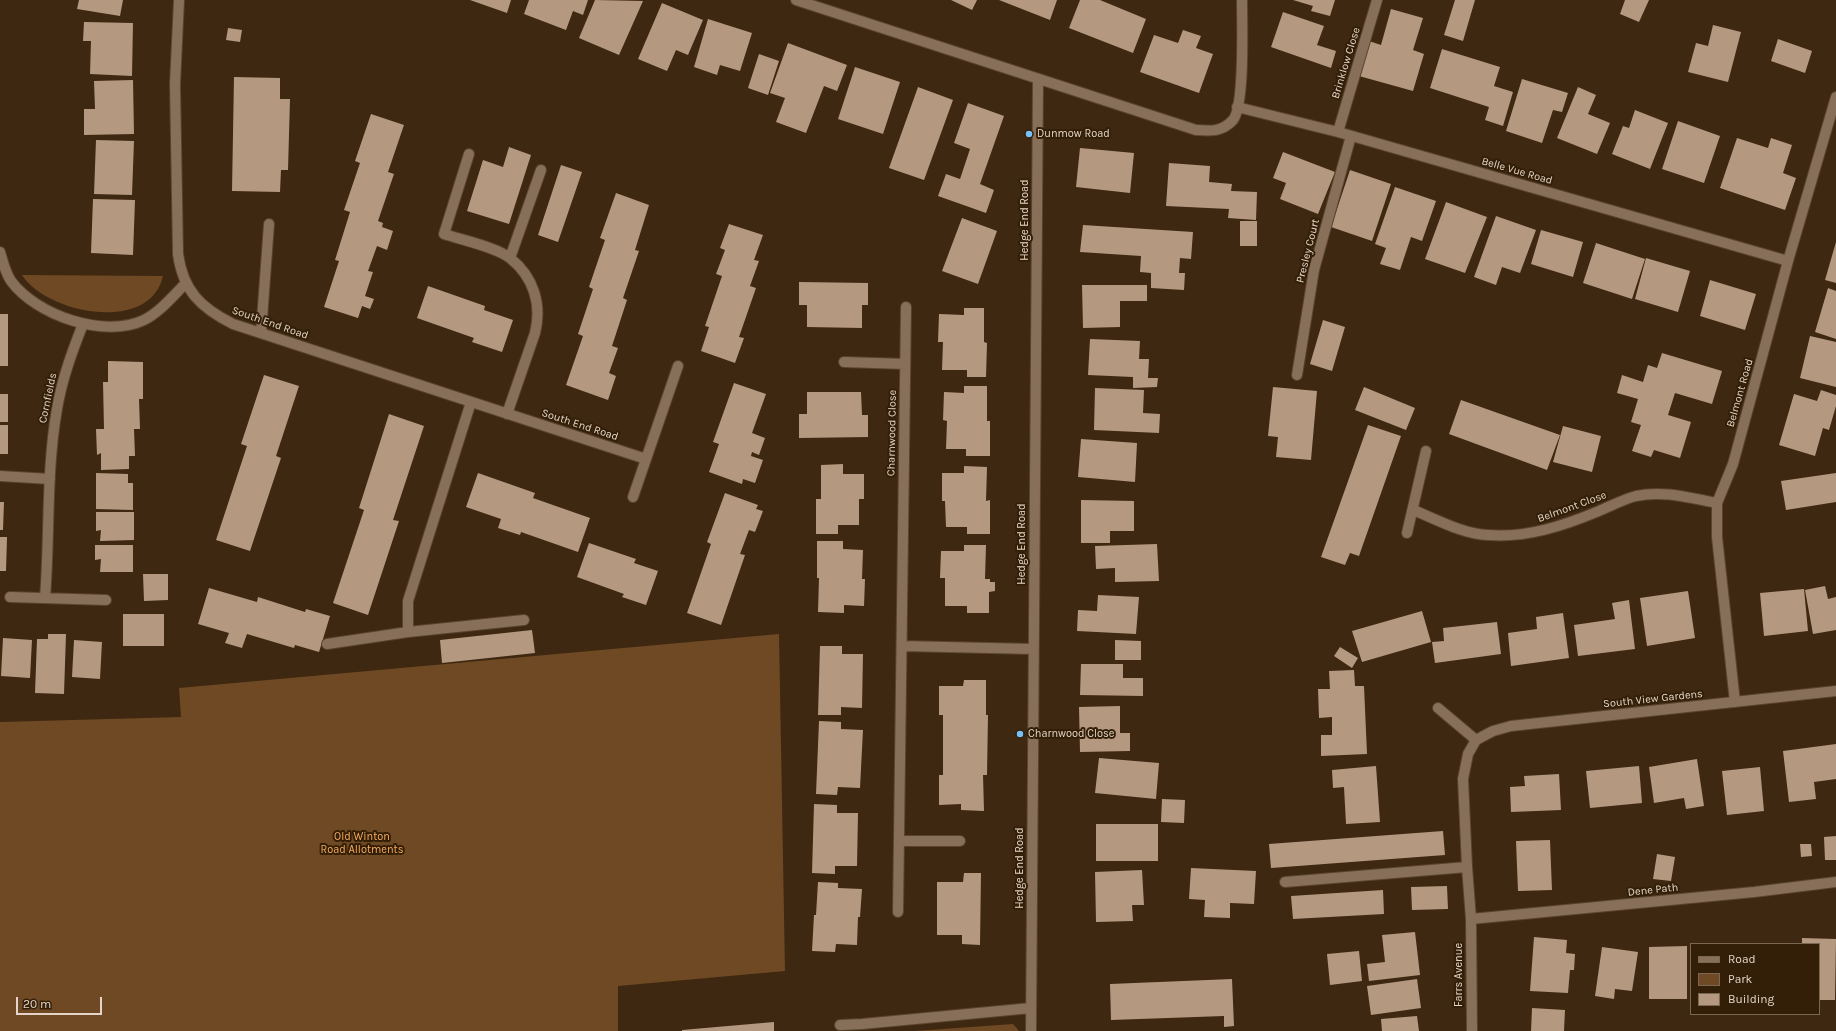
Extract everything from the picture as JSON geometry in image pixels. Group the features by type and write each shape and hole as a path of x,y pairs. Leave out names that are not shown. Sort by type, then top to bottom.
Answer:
{"street":[{"name":"South End Road","path":"179,0 175,84 178,254 185,284 193,296 216,315 233,324 646,459"},
{"path":"796,0 1196,130 1216,131 1234,119 1237,107 1242,80 1242,0"},
{"name":"Brinklow Close","path":"1338,132 1377,0"},
{"name":"Hedge End Road","path":"1031,1031 1038,79"},
{"name":"Belmont Road","path":"1735,702 1717,537 1717,503 1733,464 1788,261 1836,97"},
{"name":"Belle Vue Road","path":"1237,107 1338,132 1788,261"},
{"name":"Presley Court","path":"1297,375 1314,270 1351,136"},
{"path":"469,154 444,234 499,252 510,258 532,286 539,308 535,333 507,414"},
{"path":"510,258 541,170"},
{"path":"261,333 269,224"},
{"path":"0,252 4,267 10,280 31,301 83,324 128,326 144,320 156,313 185,284"},
{"name":"Charnwood Close","path":"898,912 906,307"},
{"name":"Cornfields","path":"44,598 50,479 57,408 70,356 83,324"},
{"path":"844,362 905,364"},
{"path":"633,497 678,366"},
{"path":"408,632 408,602 471,402"},
{"path":"1407,533 1426,451"},
{"path":"0,476 50,479"},
{"name":"Belmont Close","path":"1413,510 1462,530 1486,535 1511,536 1529,534 1555,528 1634,496 1654,494 1673,495 1717,503"},
{"path":"10,597 106,600"},
{"path":"327,644 408,632 524,620"},
{"path":"902,646 1033,649"},
{"name":"South View Gardens","path":"1476,740 1493,731 1511,726 1836,691"},
{"path":"1438,708 1476,740 1468,754 1463,779 1471,919"},
{"path":"900,841 960,841"},
{"path":"1285,882 1467,867"},
{"name":"Dene Path","path":"1471,919 1754,892 1836,882"},
{"name":"Farrs Avenue","path":"1471,919 1472,1031"},
{"path":"840,1025 862,1028 1031,1008"}],"green space":[{"path":"22,275 163,276 154,294 139,306 119,311 97,312 74,308 53,300 35,289"},
{"name":"Old Winton Road Allotments","path":"779,634 785,971 618,986 618,1031 0,1031 0,722 181,717 179,688"},
{"path":"1013,1024 1019,1031 915,1031"}],"building":[{"path":"79,0 123,0 120,16 77,9"},
{"path":"470,0 511,0 507,13"},
{"path":"529,0 588,0 583,15 573,11 566,30 524,14"},
{"path":"595,0 643,1 619,55 579,38"},
{"path":"951,0 977,0 972,10"},
{"path":"999,0 1057,0 1050,20"},
{"path":"1080,0 1100,0 1146,19 1133,53 1069,28"},
{"path":"1293,0 1335,0 1330,16 1311,11 1313,6"},
{"path":"1455,0 1475,0 1463,41 1444,35"},
{"path":"1625,0 1649,0 1639,22 1620,14"},
{"path":"662,3 703,20 688,55 676,50 667,71 638,59"},
{"path":"1391,9 1423,18 1413,50 1424,54 1413,91 1359,76 1369,41 1381,45"},
{"path":"1283,12 1324,26 1317,45 1336,51 1331,68 1271,47"},
{"path":"708,19 752,33 740,71 720,65 717,75 694,67"},
{"path":"84,22 133,23 132,76 90,74 91,41 83,41"},
{"path":"1713,25 1741,32 1728,82 1688,72 1696,43 1708,46"},
{"path":"228,28 242,30 240,42 226,40"},
{"path":"1183,30 1201,36 1196,48 1213,54 1199,93 1140,72 1154,35 1178,43"},
{"path":"1778,39 1812,51 1805,73 1771,61"},
{"path":"788,43 847,65 837,91 824,86 806,133 776,122 785,98 770,93"},
{"path":"1442,49 1500,67 1494,86 1513,92 1503,126 1485,120 1489,107 1430,88"},
{"path":"759,54 779,61 768,95 748,88"},
{"path":"855,67 900,82 883,134 838,119"},
{"path":"234,77 280,78 280,99 290,99 288,170 281,170 280,192 232,191"},
{"path":"1522,79 1568,93 1562,112 1553,110 1542,143 1506,131"},
{"path":"133,80 134,134 84,135 84,109 95,109 94,81"},
{"path":"918,87 953,100 924,180 889,168"},
{"path":"1578,87 1596,95 1588,114 1610,123 1597,154 1557,138"},
{"path":"968,103 1004,116 980,184 994,190 986,213 938,196 946,174 960,179 970,149 954,143"},
{"path":"1635,110 1668,123 1650,169 1612,154 1623,126 1629,128"},
{"path":"371,114 404,125 388,172 394,174 378,221 383,223 382,227 393,231 387,250 377,246 368,271 373,272 365,296 374,299 370,309 362,306 358,318 324,307 339,261 335,260 350,212 344,210 360,163 355,161"},
{"path":"1678,121 1720,136 1704,183 1662,169"},
{"path":"1737,138 1768,148 1771,138 1792,145 1783,173 1796,178 1785,210 1720,188"},
{"path":"96,140 134,141 132,195 94,194"},
{"path":"509,147 531,155 509,224 467,211 483,160 503,167"},
{"path":"1080,148 1134,153 1130,193 1076,187"},
{"path":"1283,152 1335,172 1318,214 1280,199 1286,183 1273,178"},
{"path":"1169,163 1210,166 1209,182 1232,184 1231,191 1257,192 1256,220 1228,218 1229,209 1166,206"},
{"path":"561,165 582,172 558,242 538,235"},
{"path":"1350,170 1391,184 1372,241 1331,227"},
{"path":"1395,187 1436,201 1422,241 1411,237 1400,270 1380,264 1386,248 1375,244"},
{"path":"616,193 649,205 635,250 639,251 623,298 627,300 612,346 618,348 609,373 616,376 608,400 566,385 583,336 578,334 593,289 589,287 605,240 600,238"},
{"path":"93,199 135,200 133,255 91,253"},
{"path":"1446,202 1487,217 1465,273 1425,259"},
{"path":"1496,216 1536,230 1520,273 1502,267 1496,285 1474,277"},
{"path":"962,218 997,231 978,284 942,271"},
{"path":"1240,221 1257,221 1257,246 1240,246"},
{"path":"729,224 763,235 754,260 759,261 750,286 756,288 739,337 744,338 735,363 701,351 709,327 705,326 722,276 716,274 725,250 720,248"},
{"path":"1083,225 1193,232 1191,259 1180,258 1179,273 1185,273 1184,290 1151,288 1151,273 1140,272 1141,256 1080,252"},
{"path":"1541,230 1583,242 1573,277 1531,264"},
{"path":"1836,242 1836,283 1825,280"},
{"path":"1596,243 1645,259 1632,299 1583,283"},
{"path":"1646,258 1690,271 1678,312 1635,299"},
{"path":"1710,280 1756,294 1745,330 1700,316"},
{"path":"799,282 868,283 868,305 862,305 862,328 807,327 807,305 799,305"},
{"path":"1082,285 1147,285 1147,301 1120,301 1120,327 1083,328"},
{"path":"428,286 485,306 484,310 513,320 502,352 472,342 474,338 417,318"},
{"path":"1828,288 1836,291 1836,339 1815,332"},
{"path":"964,308 984,308 984,342 987,343 986,377 967,377 967,370 942,370 943,342 938,342 939,314 964,315"},
{"path":"0,314 8,314 8,366 0,366"},
{"path":"1323,320 1345,327 1332,371 1310,364"},
{"path":"1810,336 1836,342 1836,387 1800,378"},
{"path":"1090,339 1140,341 1139,359 1149,359 1148,378 1158,378 1157,387 1133,388 1133,377 1088,375"},
{"path":"1662,353 1722,371 1712,404 1675,393 1668,415 1691,422 1680,458 1654,450 1651,457 1632,451 1641,425 1631,422 1638,399 1617,393 1622,375 1643,382 1648,365 1657,368"},
{"path":"108,361 143,362 143,399 139,399 140,429 134,429 135,456 129,456 129,469 101,470 101,453 97,455 96,429 104,429 103,382 108,382"},
{"path":"264,375 299,386 276,456 281,458 250,551 216,540 247,446 241,444"},
{"path":"734,383 766,394 752,433 765,438 759,455 752,452 751,456 763,460 755,483 743,479 742,484 709,472 719,444 713,442"},
{"path":"964,386 987,386 987,421 990,421 990,456 966,456 966,449 946,449 947,421 943,420 944,392 964,393"},
{"path":"1273,387 1317,391 1311,460 1276,457 1278,437 1268,436"},
{"path":"1364,387 1415,408 1406,430 1355,410"},
{"path":"1095,388 1144,390 1143,413 1160,414 1159,433 1094,430"},
{"path":"1821,390 1836,395 1836,406 1829,430 1823,428 1815,456 1779,445 1794,394 1817,401"},
{"path":"807,392 861,392 862,415 868,415 868,437 799,438 799,414 807,414"},
{"path":"0,394 8,394 8,422 0,422"},
{"path":"1461,400 1560,435 1547,470 1449,434"},
{"path":"389,414 424,426 393,520 399,521 368,615 333,603 364,510 359,508"},
{"path":"0,425 8,425 8,454 0,454"},
{"path":"1368,425 1401,436 1359,556 1350,553 1345,565 1321,557"},
{"path":"1563,426 1601,436 1592,472 1553,462"},
{"path":"1081,439 1137,443 1135,482 1078,477"},
{"path":"843,464 843,474 864,474 864,499 859,499 859,525 838,525 838,534 816,534 816,499 821,499 821,465"},
{"path":"964,466 987,467 986,501 990,500 990,534 967,534 967,527 946,527 945,501 942,501 942,473 964,473"},
{"path":"96,473 128,474 128,483 133,483 133,510 96,509"},
{"path":"478,473 535,493 533,498 590,518 578,552 521,532 520,535 498,528 501,519 466,507"},
{"path":"1836,473 1836,502 1786,510 1781,481"},
{"path":"725,493 758,505 756,509 763,511 755,532 749,530 740,554 745,555 721,625 687,613 711,544 707,542"},
{"path":"1081,500 1134,501 1134,531 1110,531 1110,543 1081,543"},
{"path":"0,502 4,502 3,530 0,530"},
{"path":"96,512 134,512 134,540 100,541 101,530 96,531"},
{"path":"0,537 7,537 6,571 0,571"},
{"path":"817,541 843,541 843,549 863,550 862,579 865,579 864,606 844,605 844,613 818,612 819,578 817,578"},
{"path":"589,543 636,559 634,563 658,571 646,605 622,597 624,594 577,577"},
{"path":"1157,544 1159,581 1115,582 1115,568 1096,569 1095,546"},
{"path":"95,545 133,545 133,572 100,572 101,559 95,560"},
{"path":"964,545 986,545 985,579 990,579 990,582 995,582 995,591 989,592 989,613 967,613 967,606 945,606 945,578 940,578 941,551 964,551"},
{"path":"143,574 168,574 168,600 144,601"},
{"path":"1825,586 1828,599 1836,597 1836,630 1813,634 1805,590"},
{"path":"209,588 257,602 258,597 305,612 306,609 330,616 319,652 295,645 294,648 247,634 242,648 225,643 229,633 198,624"},
{"path":"1804,589 1808,631 1764,636 1760,593"},
{"path":"1688,591 1695,638 1647,646 1640,598"},
{"path":"1098,595 1139,597 1136,634 1077,631 1078,610 1097,611"},
{"path":"1629,600 1635,649 1578,656 1574,625 1615,619 1612,603"},
{"path":"1422,611 1431,642 1362,662 1352,631"},
{"path":"1563,613 1569,658 1511,666 1508,633 1537,629 1536,617"},
{"path":"123,614 164,614 164,646 123,646"},
{"path":"1497,622 1501,654 1435,663 1432,642 1444,641 1443,628"},
{"path":"532,630 535,653 442,663 440,640"},
{"path":"48,634 66,634 64,694 35,693 37,639 48,639"},
{"path":"3,638 32,640 30,678 1,676"},
{"path":"74,640 102,642 100,679 72,677"},
{"path":"1115,640 1141,641 1141,660 1115,660"},
{"path":"820,646 842,646 842,654 863,654 862,708 841,707 841,715 818,715"},
{"path":"1340,647 1358,658 1352,668 1334,656"},
{"path":"1081,664 1123,664 1123,678 1143,678 1143,696 1080,695"},
{"path":"1354,670 1355,686 1364,686 1367,754 1321,756 1321,735 1332,735 1332,717 1319,718 1318,689 1330,689 1329,671"},
{"path":"964,680 986,680 986,715 988,715 987,775 983,775 984,811 961,810 961,804 939,805 939,775 943,775 943,715 939,715 939,686 963,686"},
{"path":"1120,706 1120,733 1130,733 1130,751 1080,752 1079,707"},
{"path":"819,721 841,722 841,729 863,730 860,788 838,787 837,795 816,794"},
{"path":"1836,744 1836,779 1814,782 1816,799 1789,802 1783,751"},
{"path":"1099,758 1159,763 1156,799 1095,793"},
{"path":"1697,759 1704,806 1686,809 1684,798 1654,803 1649,767"},
{"path":"1376,766 1380,822 1346,824 1344,787 1333,788 1332,770"},
{"path":"1639,766 1642,803 1590,808 1586,771"},
{"path":"1760,767 1764,811 1727,815 1722,771"},
{"path":"1559,774 1561,810 1511,812 1510,787 1525,786 1524,776"},
{"path":"1162,799 1185,800 1184,823 1161,822"},
{"path":"814,804 837,805 837,813 858,813 857,866 835,866 835,874 812,873"},
{"path":"1096,824 1158,824 1158,861 1096,861"},
{"path":"1443,831 1445,855 1271,868 1269,844"},
{"path":"1836,836 1836,860 1825,860 1824,837"},
{"path":"1550,840 1552,890 1518,891 1516,841"},
{"path":"1800,844 1811,844 1812,856 1801,857"},
{"path":"1657,854 1675,857 1671,881 1653,879"},
{"path":"1191,868 1256,871 1254,904 1230,903 1230,918 1204,917 1205,900 1189,899"},
{"path":"1142,870 1144,905 1132,905 1133,921 1096,922 1095,872"},
{"path":"964,873 981,873 980,945 962,944 962,935 937,935 937,882 963,882"},
{"path":"818,882 838,883 838,888 862,889 860,917 858,917 857,945 836,944 835,952 812,951"},
{"path":"1447,886 1448,909 1412,910 1411,887"},
{"path":"1383,890 1384,914 1293,919 1291,896"},
{"path":"1415,932 1420,975 1369,981 1367,964 1385,962 1382,935"},
{"path":"1534,937 1567,940 1566,953 1575,954 1574,970 1570,970 1568,993 1530,991"},
{"path":"1802,938 1836,939 1835,1000 1820,1000 1820,943 1802,943"},
{"path":"1687,946 1687,999 1649,999 1649,947"},
{"path":"1602,947 1638,952 1632,991 1615,989 1614,999 1595,996"},
{"path":"1359,951 1362,981 1330,985 1327,954"},
{"path":"1232,979 1234,1026 1224,1027 1224,1016 1111,1020 1110,984"},
{"path":"1417,979 1421,1008 1371,1015 1367,986"},
{"path":"1532,1008 1565,1010 1564,1031 1531,1031"},
{"path":"1417,1016 1419,1031 1382,1031 1381,1019"},
{"path":"774,1022 774,1031 682,1031 682,1030"}],"place":[{"name":"Dunmow Road","path":"1029,134"},
{"name":"Charnwood Close","path":"1020,734"}]}
